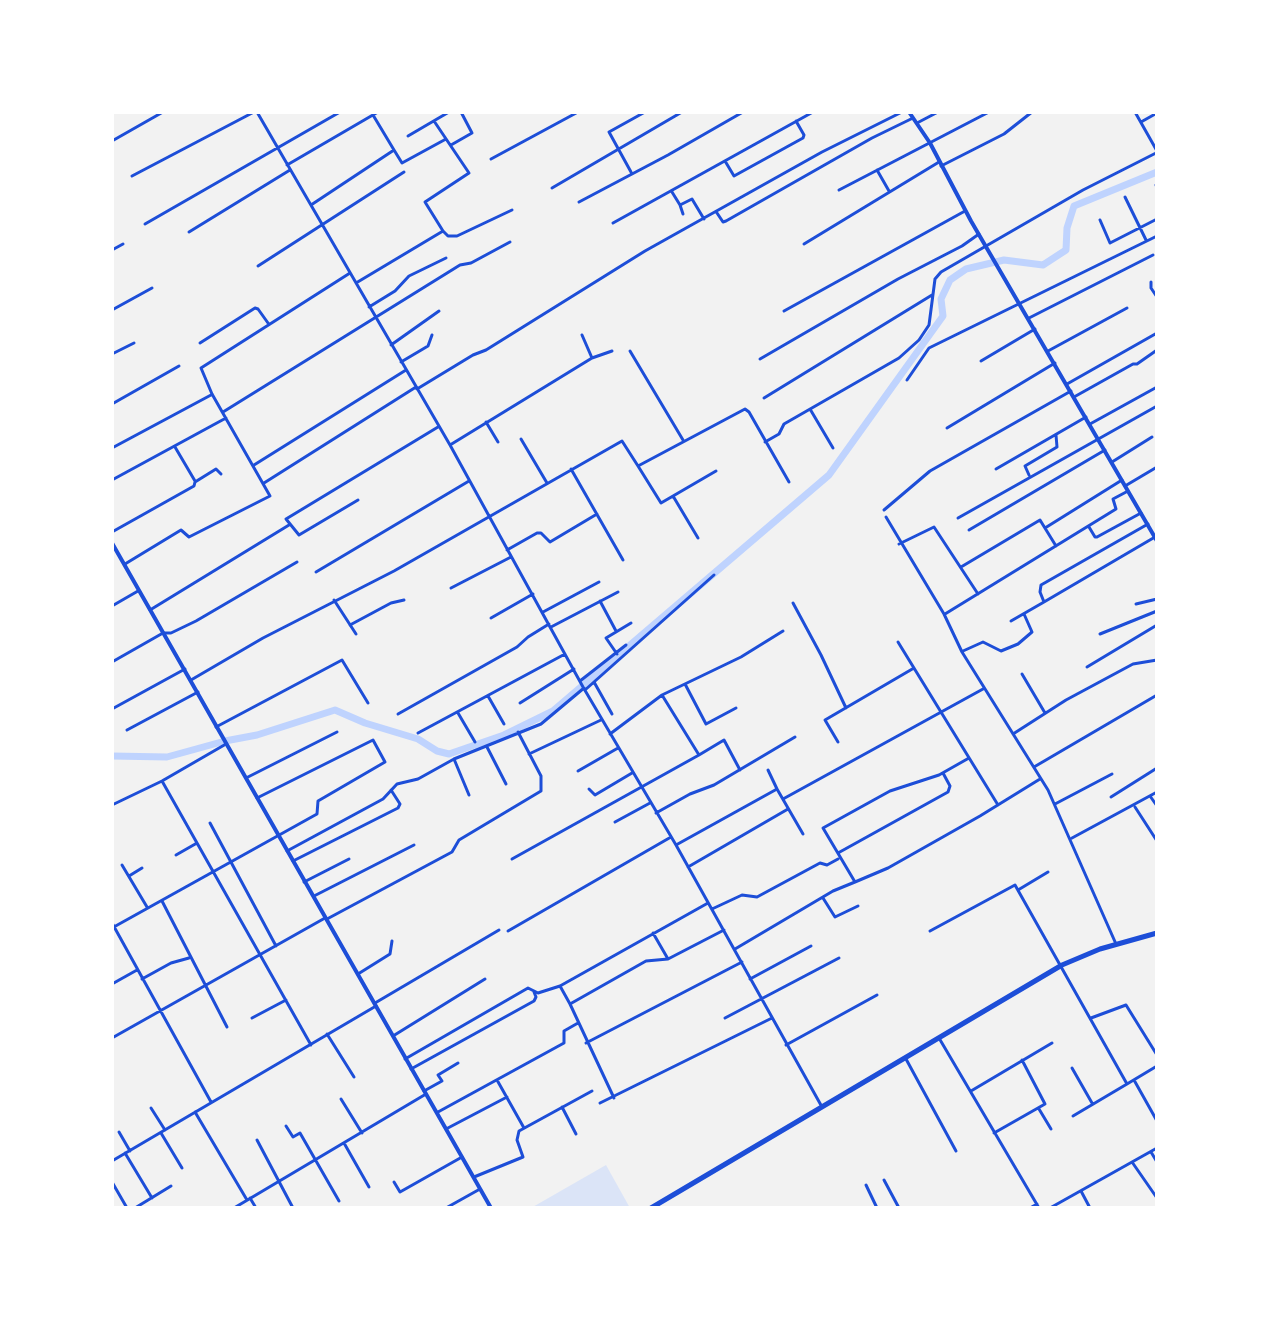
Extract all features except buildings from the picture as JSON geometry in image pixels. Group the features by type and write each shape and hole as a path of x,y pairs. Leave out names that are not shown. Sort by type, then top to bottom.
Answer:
{"main road":[{"path":"909,112 930,143 965,211 1156,539"},
{"path":"112,543 491,1208"},
{"path":"651,1208 1062,965 1116,944 1157,933"}],"street":[{"path":"112,141 163,112"},
{"path":"132,176 255,112 450,445 584,689 676,845 822,1107"},
{"path":"145,224 340,112"},
{"path":"408,136 449,112"},
{"path":"450,145 472,133 461,112"},
{"path":"491,159 578,112"},
{"path":"631,172 609,132 645,112"},
{"path":"552,188 682,112"},
{"path":"579,202 743,112"},
{"path":"613,223 813,112"},
{"path":"264,483 645,251 822,152 902,112"},
{"path":"917,123 938,112"},
{"path":"839,190 989,112"},
{"path":"804,244 940,164 1004,134 1032,112"},
{"path":"765,442 779,434 784,424 899,358 919,340 931,321 935,279 941,272 1083,190 1156,153 1135,112"},
{"path":"1141,122 1157,113"},
{"path":"287,165 376,114 402,163 446,139"},
{"path":"717,213 723,222 726,221 913,118"},
{"path":"434,121 468,174 425,202 443,231 448,236 457,236 512,210"},
{"path":"725,161 734,176 803,138 796,121"},
{"path":"311,205 394,150"},
{"path":"189,232 290,170"},
{"path":"877,170 890,192"},
{"path":"258,266 404,172"},
{"path":"672,192 683,214"},
{"path":"1125,197 1146,240"},
{"path":"680,205 692,199 704,220"},
{"path":"784,311 965,211"},
{"path":"1110,243 1157,219"},
{"path":"1100,220 1115,254"},
{"path":"356,283 443,231"},
{"path":"760,359 979,234"},
{"path":"907,380 929,348 1157,236"},
{"path":"223,412 460,265 510,242"},
{"path":"112,250 123,244"},
{"path":"1029,318 1153,255"},
{"path":"369,307 395,291 409,276 446,258"},
{"path":"124,565 181,530 189,537 270,496 212,394 201,367 350,273"},
{"path":"1151,282 1157,297"},
{"path":"112,310 152,288"},
{"path":"764,398 932,295"},
{"path":"200,343 255,308 268,323"},
{"path":"1048,351 1127,308"},
{"path":"391,345 439,311"},
{"path":"1067,384 1157,328"},
{"path":"981,361 1035,329"},
{"path":"401,362 428,346 432,335"},
{"path":"582,335 592,358"},
{"path":"112,354 134,343"},
{"path":"884,510 930,471 1073,394 1137,364 1157,350"},
{"path":"450,445 592,358 612,351"},
{"path":"630,351 683,440"},
{"path":"947,428 1055,363"},
{"path":"112,404 179,366"},
{"path":"254,465 406,370"},
{"path":"1090,424 1157,387"},
{"path":"112,448 212,394"},
{"path":"958,518 1157,406"},
{"path":"638,466 745,409 789,482"},
{"path":"810,409 833,448"},
{"path":"996,469 1086,417"},
{"path":"112,480 226,418"},
{"path":"486,422 498,442"},
{"path":"358,500 299,535 286,518 439,427"},
{"path":"1030,477 1025,466 1057,447 1056,435"},
{"path":"1112,462 1152,437"},
{"path":"521,439 547,483"},
{"path":"191,680 242,649 394,571 622,441 661,503 716,471"},
{"path":"175,447 195,482"},
{"path":"969,530 1105,450"},
{"path":"1045,528 1157,467"},
{"path":"112,532 194,486 195,482 216,469 221,474"},
{"path":"571,469 623,560"},
{"path":"316,572 469,481"},
{"path":"944,614 1116,509 1113,499 1125,486"},
{"path":"673,496 698,538"},
{"path":"1088,527 1097,537 1141,513"},
{"path":"507,550 537,533 550,542 597,514"},
{"path":"886,517 899,544 944,614 962,652 1041,778 1116,944"},
{"path":"961,567 1040,520 1056,546"},
{"path":"150,610 289,525"},
{"path":"1044,602 1041,585 1149,527 1157,526"},
{"path":"899,544 934,527 978,594"},
{"path":"1011,621 1156,539"},
{"path":"112,557 118,554"},
{"path":"451,588 511,557"},
{"path":"112,662 163,633 171,633 196,621 297,562"},
{"path":"580,681 618,655 714,575"},
{"path":"543,612 599,582"},
{"path":"112,606 138,591"},
{"path":"398,714 517,647 529,636 618,592"},
{"path":"491,618 533,594"},
{"path":"1136,604 1157,599"},
{"path":"334,600 356,634"},
{"path":"350,625 391,603 404,600"},
{"path":"600,601 616,631"},
{"path":"793,603 846,708"},
{"path":"1100,634 1157,611"},
{"path":"962,652 983,642 1003,651 1018,644 1032,632 1024,614"},
{"path":"618,655 606,638 631,623"},
{"path":"1087,667 1157,625"},
{"path":"610,734 662,695 741,657 783,631"},
{"path":"898,642 998,805"},
{"path":"287,851 383,799 397,784 541,724 594,682 626,645"},
{"path":"418,733 565,654"},
{"path":"216,727 342,660 368,703"},
{"path":"1013,734 1133,664 1157,660"},
{"path":"838,742 825,720 914,668"},
{"path":"112,709 185,669"},
{"path":"520,703 574,669"},
{"path":"1022,674 1045,713"},
{"path":"594,682 612,714"},
{"path":"685,684 706,724 736,708"},
{"path":"783,799 984,688"},
{"path":"127,730 198,692"},
{"path":"662,695 699,755"},
{"path":"1034,767 1157,695"},
{"path":"488,696 504,724"},
{"path":"458,713 475,742"},
{"path":"529,754 602,720"},
{"path":"246,778 337,732"},
{"path":"112,1028 114,1036 326,918 416,872 452,852 459,840 541,791 541,776 518,732"},
{"path":"656,813 714,785 795,737"},
{"path":"211,1102 113,926 317,814 318,801 385,763 373,740 257,798"},
{"path":"512,859 724,740 740,770"},
{"path":"112,805 162,781 226,744"},
{"path":"487,747 506,784"},
{"path":"578,771 618,748"},
{"path":"855,882 823,828 890,791 943,772 969,758"},
{"path":"454,759 469,795"},
{"path":"1111,797 1157,768"},
{"path":"768,770 803,834"},
{"path":"712,909 742,895 757,897 820,863 827,865 948,792 950,786 943,772"},
{"path":"589,789 595,795 632,773"},
{"path":"1055,804 1112,774"},
{"path":"735,950 823,897 888,868 1041,778"},
{"path":"162,781 311,1045"},
{"path":"676,845 777,789"},
{"path":"293,861 398,808 400,804 391,790"},
{"path":"1071,839 1157,792"},
{"path":"1150,796 1157,806"},
{"path":"615,822 650,803"},
{"path":"1135,806 1157,841"},
{"path":"688,867 788,809"},
{"path":"210,823 276,947"},
{"path":"508,931 671,837"},
{"path":"176,855 197,843"},
{"path":"313,896 414,845"},
{"path":"304,882 349,859"},
{"path":"122,865 147,908"},
{"path":"129,876 142,868"},
{"path":"1018,890 1048,872"},
{"path":"930,931 1015,885 1127,1084"},
{"path":"823,897 835,917 858,906"},
{"path":"162,901 227,1027"},
{"path":"534,992 545,992 560,986 708,903"},
{"path":"112,1161 499,930"},
{"path":"570,1004 652,959 657,962 668,959 724,930"},
{"path":"653,933 668,959"},
{"path":"358,974 390,954 392,941"},
{"path":"750,979 811,946"},
{"path":"142,979 171,963 191,958"},
{"path":"725,1018 839,958"},
{"path":"586,1043 742,962"},
{"path":"112,984 137,970"},
{"path":"393,1036 485,979"},
{"path":"560,986 614,1098"},
{"path":"405,1059 532,988 536,997 534,1001 411,1069"},
{"path":"786,1045 877,995"},
{"path":"252,1018 286,1000"},
{"path":"1091,1018 1126,1005 1157,1055"},
{"path":"600,1103 772,1018"},
{"path":"437,1113 564,1043 564,1031 578,1023"},
{"path":"327,1034 354,1077"},
{"path":"939,1038 1038,1206 1030,1208"},
{"path":"971,1091 1052,1043"},
{"path":"905,1058 956,1151"},
{"path":"994,1133 1039,1109 1046,1102 1022,1060"},
{"path":"234,1208 425,1093 442,1081 438,1075 458,1063"},
{"path":"1073,1116 1157,1067"},
{"path":"1072,1068 1093,1104"},
{"path":"497,1080 524,1128"},
{"path":"1134,1080 1157,1121"},
{"path":"473,1178 523,1157 517,1136 524,1128 592,1091"},
{"path":"446,1129 507,1097"},
{"path":"341,1099 362,1133"},
{"path":"562,1107 576,1134"},
{"path":"151,1108 182,1168"},
{"path":"1039,1109 1051,1129"},
{"path":"195,1112 256,1208"},
{"path":"286,1126 293,1137 300,1133 339,1201"},
{"path":"119,1132 152,1198"},
{"path":"257,1140 293,1208"},
{"path":"344,1143 369,1187"},
{"path":"1050,1208 1157,1148"},
{"path":"1151,1152 1157,1162"},
{"path":"394,1182 400,1192 462,1157"},
{"path":"1132,1162 1157,1198"},
{"path":"884,1180 899,1208"},
{"path":"112,1182 114,1191 127,1208"},
{"path":"866,1185 877,1208"},
{"path":"135,1208 171,1186"},
{"path":"446,1208 480,1189"},
{"path":"1081,1191 1090,1208"}],"shaded area":[{"path":"606,1165 630,1208 531,1208"}],"waterway":[{"path":"112,756 167,757 257,735 335,710 418,739 437,751 449,754 504,735 553,711 829,475 943,316 941,299 950,280 966,269 1004,260 1043,265 1066,250 1067,228 1074,206 1157,172"}]}
